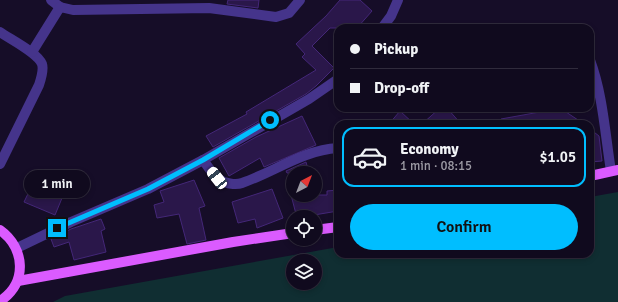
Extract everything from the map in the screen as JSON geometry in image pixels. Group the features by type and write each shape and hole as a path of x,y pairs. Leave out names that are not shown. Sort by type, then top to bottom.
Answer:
{"main road":[{"path":"594,175 614,171"},
{"path":"322,229 334,228"},
{"path":"0,230 17,248 21,265 18,281 8,295 0,301"},
{"path":"18,281 233,242 286,234"}],"street":[{"path":"51,0 60,7 73,10 209,8 276,17 289,13 300,0"},
{"path":"385,24 391,16 398,0"},
{"path":"32,52 60,7"},
{"path":"0,32 32,52 42,63 42,74 39,85 0,164"},
{"path":"594,70 614,171"},
{"path":"17,248 71,222 148,189 203,160 309,99 334,81"},
{"path":"203,160 217,178 224,182 241,184 291,161 334,148"}],"green space":[{"path":"618,192 618,302 53,302 65,296 286,256 286,290 322,290 322,254 299,254 334,248 334,258 594,258 594,196"}],"building":[{"path":"228,0 259,0 258,8 227,4"},
{"path":"340,0 360,0 372,11 361,24 334,24 334,28 330,28 312,46 334,68 316,86 306,94 213,147 206,136 247,114 246,112 316,70 302,57 305,54 296,44 326,16"},
{"path":"399,112 401,112 410,120 392,120"},
{"path":"436,112 450,112 458,120 426,120"},
{"path":"540,112 566,112 578,120 501,120"},
{"path":"302,116 316,145 264,167 260,158 229,176 219,158 256,137"},
{"path":"594,132 599,136 602,161 594,162"},
{"path":"306,162 307,166 297,166"},
{"path":"38,173 67,186 55,215 24,202"},
{"path":"194,180 205,206 199,208 206,240 187,244 179,214 157,218 154,205 164,202 160,191"},
{"path":"272,189 283,218 257,228 255,219 238,223 232,202"},
{"path":"334,190 334,212 322,214 322,210 295,210 293,202 322,202 322,195 327,195 327,191"},
{"path":"101,219 105,229 101,231 106,252 74,260 69,242 54,247 51,239 71,229"}],"route":[{"path":"57,228 148,189 203,160 270,120"}]}
